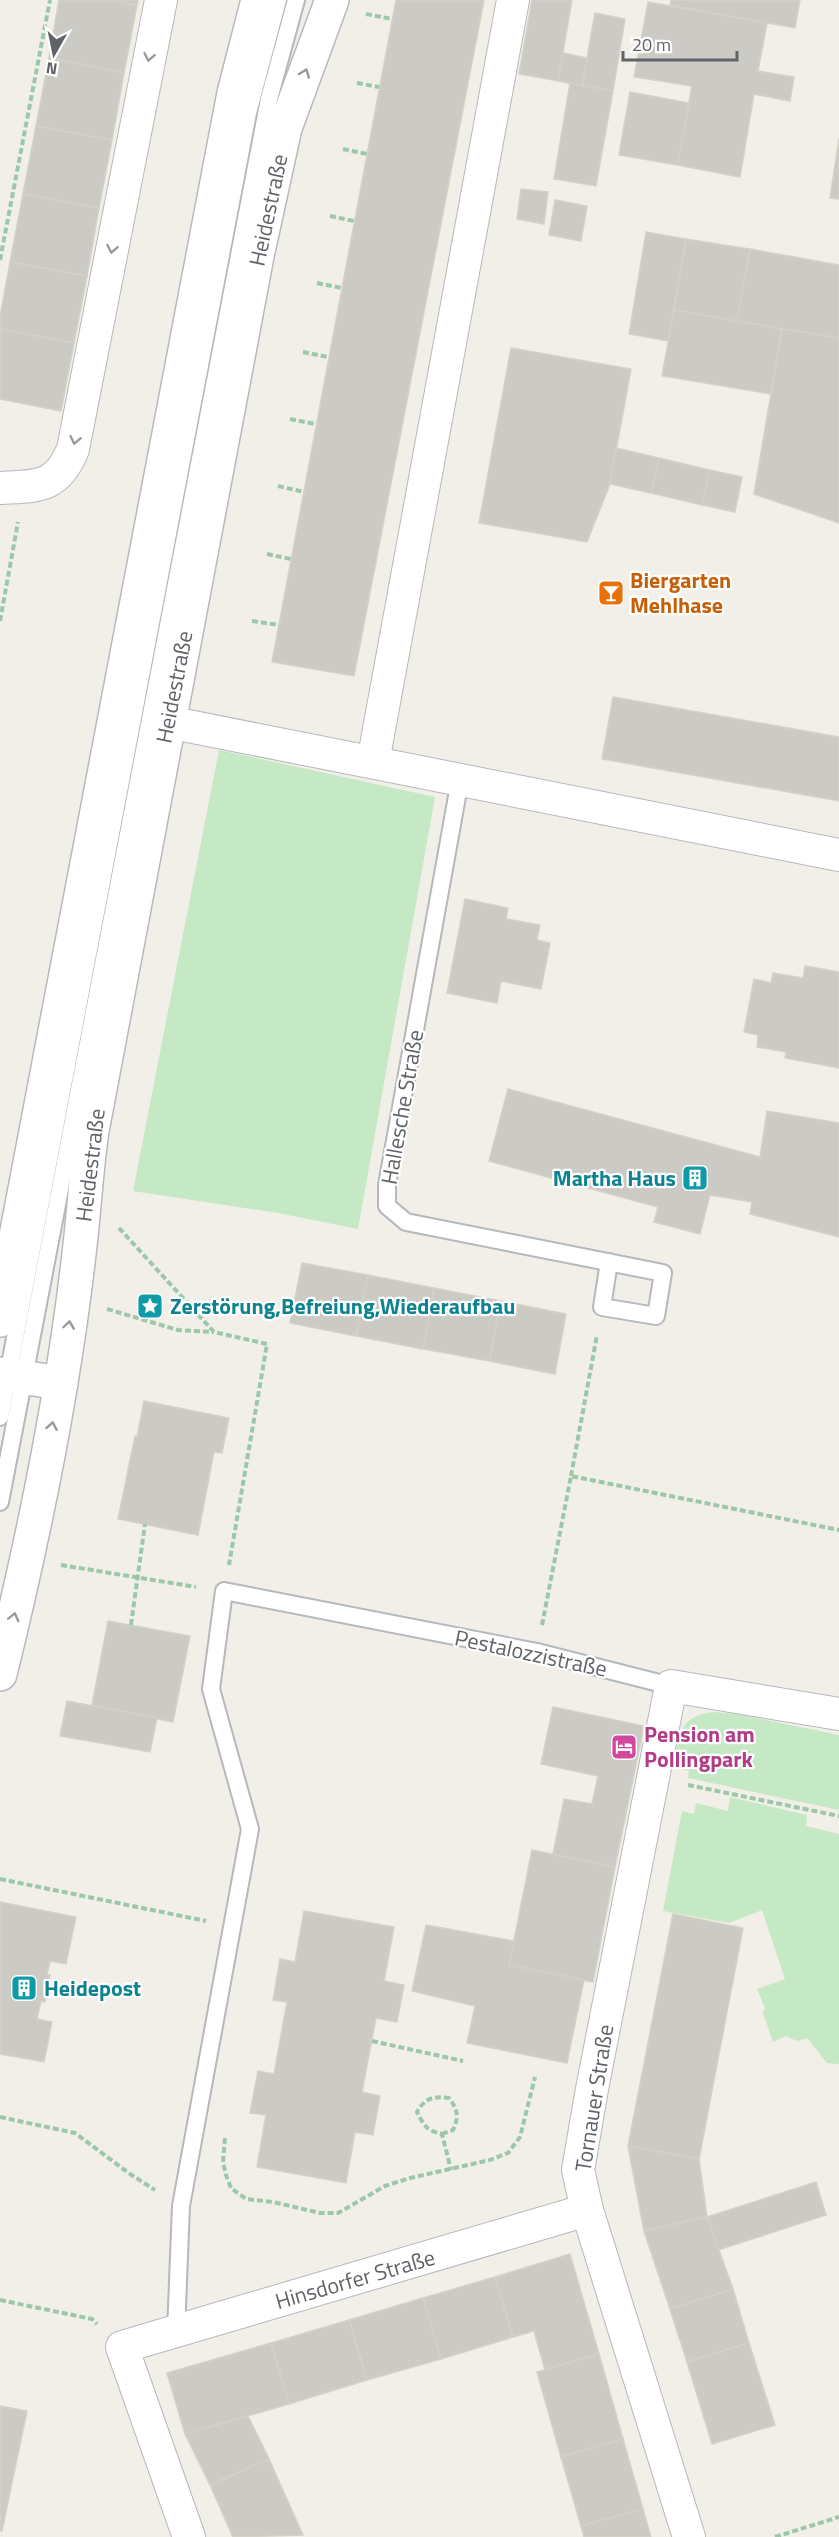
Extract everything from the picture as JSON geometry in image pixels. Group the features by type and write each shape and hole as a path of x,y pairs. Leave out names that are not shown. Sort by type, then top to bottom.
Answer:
{"main road":[{"path":"0,1320 222,151 258,0"},
{"name":"Heidestraße","path":"0,1674 28,1561 60,1383 80,1253 92,1131 257,256 285,128 332,0"},
{"path":"10,1376 60,1383"}],"street":[{"path":"12,488 52,480 66,466 73,449 161,0"},
{"path":"373,762 513,0"},
{"path":"168,722 839,855"},
{"name":"Pestalozzistraße","path":"671,1686 839,1714"},
{"name":"Tornauer Straße","path":"671,1686 578,2170 587,2210 689,2537"},
{"name":"Hinsdorfer Straße","path":"122,2347 587,2210"},
{"path":"122,2347 189,2537"}],"lane":[{"path":"0,1502 10,1376 248,114 278,0"},
{"path":"0,1417 268,99 296,0"},
{"name":"Hallesche Straße","path":"460,780 387,1185 387,1206 406,1222 663,1274 656,1316 602,1307"},
{"path":"602,1307 609,1262"},
{"path":"176,2331 181,2206 250,1829 211,1689 224,1591"},
{"name":"Pestalozzistraße","path":"224,1591 537,1652 671,1686"}],"path":[{"path":"0,260 50,0"},
{"path":"362,13 392,19"},
{"path":"357,83 379,87"},
{"path":"343,149 367,154"},
{"path":"330,216 354,221"},
{"path":"317,283 342,288"},
{"path":"303,352 328,357"},
{"path":"290,419 315,424"},
{"path":"278,486 304,492"},
{"path":"0,621 12,488"},
{"path":"267,554 291,559"},
{"path":"252,621 279,626"},
{"path":"28,1561 81,1567 138,1579 224,1591 267,1344 214,1332 119,1228"},
{"path":"537,1652 602,1307"},
{"path":"571,1476 839,1530"},
{"path":"131,1625 145,1524"},
{"path":"652,1778 839,1816"},
{"path":"0,1879 233,1926"},
{"path":"372,2041 463,2061"},
{"path":"225,2133 223,2162 231,2188 246,2199 273,2202 320,2213 339,2213 385,2186 490,2160 508,2153 519,2138 535,2077"},
{"path":"432,2097 449,2098 457,2109 458,2121 453,2130 442,2134 424,2127 417,2112 423,2102 432,2097"},
{"path":"0,2117 75,2133 130,2174 181,2206"},
{"path":"442,2134 451,2170"},
{"path":"0,2300 92,2319 122,2347"},
{"path":"775,2537 839,2517"}],"green space":[{"path":"219,750 435,797 358,1229 278,1213 133,1191"},
{"path":"714,1712 737,1714 839,1735 839,1810 688,1778 689,1771 673,1767 682,1729 693,1718"},
{"path":"730,1797 807,1815 806,1826 839,1834 839,2064 827,2063 807,2038 797,2041 786,2036 773,2042 763,2013 765,2008 757,1989 785,1979 762,1910 729,1923 663,1911 682,1811 694,1814 696,1803 728,1811"}],"building":[{"path":"59,0 111,0 137,5 124,73 49,58"},
{"path":"111,0 138,0 137,5"},
{"path":"396,0 484,0 354,676 272,662"},
{"path":"532,0 572,0 558,81 519,74"},
{"path":"671,0 800,0 795,28 670,5"},
{"path":"648,2 767,23 758,71 794,77 790,101 754,94 740,177 677,165 692,86 634,77"},
{"path":"595,13 625,19 613,91 582,86"},
{"path":"563,53 587,58 582,86 558,81"},
{"path":"49,58 124,73 112,140 36,126"},
{"path":"570,83 613,91 596,186 554,179"},
{"path":"630,92 689,103 677,165 619,155"},
{"path":"36,126 112,140 99,208 23,194"},
{"path":"839,138 839,199 830,198"},
{"path":"521,189 548,192 544,224 517,219"},
{"path":"23,194 99,208 87,276 10,262"},
{"path":"555,200 587,206 581,241 549,235"},
{"path":"646,232 686,239 668,341 629,334"},
{"path":"686,239 750,249 737,321 674,310"},
{"path":"750,249 839,265 839,338 737,321"},
{"path":"10,262 87,276 74,343 0,329"},
{"path":"674,310 782,329 771,394 662,376"},
{"path":"0,329 74,343 61,411 0,399"},
{"path":"782,329 839,338 839,523 754,494"},
{"path":"511,348 631,369 610,484 587,542 479,523"},
{"path":"616,448 659,458 651,493 610,484"},
{"path":"659,458 710,470 702,505 651,493"},
{"path":"710,470 742,477 735,512 702,505"},
{"path":"613,697 839,737 839,801 602,759"},
{"path":"465,899 508,908 506,919 540,925 537,940 550,943 541,989 501,981 497,1003 447,993"},
{"path":"805,966 839,972 839,1068 785,1058 786,1052 757,1047 758,1035 744,1032 754,979 771,983 773,973 803,978"},
{"name":"Martha Haus","path":"508,1089 760,1157 767,1111 839,1123 839,1237 750,1214 752,1202 710,1195 700,1234 654,1222 658,1207 489,1161"},
{"path":"302,1263 368,1275 356,1336 290,1323"},
{"path":"368,1275 434,1288 423,1349 356,1336"},
{"path":"434,1288 501,1301 489,1361 423,1349"},
{"path":"501,1301 566,1314 555,1374 489,1361"},
{"path":"144,1401 229,1418 222,1453 214,1452 198,1535 118,1519"},
{"path":"108,1621 190,1636 173,1722 92,1705"},
{"path":"67,1701 157,1718 150,1752 60,1736"},
{"path":"553,1707 644,1726 615,1867 553,1854 564,1799 592,1804 598,1776 541,1764"},
{"path":"532,1850 615,1867 593,1982 509,1965"},
{"name":"Heidepost","path":"0,1902 76,1917 66,1964 50,1961 45,2002 41,2001 37,2019 52,2022 44,2062 0,2054"},
{"path":"304,1911 394,1927 384,1981 404,1985 397,2022 376,2018 362,2092 380,2096 373,2135 355,2132 346,2183 257,2167 266,2115 250,2113 258,2071 274,2074 287,2002 273,2000 280,1959 295,1962"},
{"path":"673,1914 743,1928 699,2159 628,2146"},
{"path":"426,1925 514,1941 509,1965 584,1980 567,2063 467,2043 475,2006 412,1991"},
{"path":"628,2146 699,2159 707,2217 644,2231"},
{"path":"816,2182 826,2215 718,2250 707,2217"},
{"path":"707,2217 733,2289 670,2309 644,2231"},
{"path":"570,2254 599,2354 545,2370 534,2331 513,2337 495,2277"},
{"path":"495,2277 513,2337 441,2359 423,2298"},
{"path":"733,2289 749,2343 687,2362 670,2309"},
{"path":"423,2298 441,2359 367,2380 349,2320"},
{"path":"349,2320 367,2380 289,2404 271,2343"},
{"path":"271,2343 289,2404 185,2434 167,2373"},
{"path":"749,2343 775,2425 712,2444 687,2362"},
{"path":"599,2354 623,2439 561,2457 537,2372"},
{"path":"0,2406 27,2411 2,2531 0,2531"},
{"path":"248,2416 269,2459 210,2485 185,2434"},
{"path":"623,2439 643,2509 581,2526 561,2457"},
{"path":"269,2459 303,2535 233,2537 210,2485"},
{"path":"643,2509 651,2537 584,2537 581,2526"}],"place":[{"name":"Biergarten Mehlhase","path":"611,593"},
{"name":"Martha Haus","path":"695,1178"},
{"name":"Zerstörung,Befreiung,Wiederaufbau","path":"150,1306"},
{"name":"Pension am Pollingpark","path":"624,1747"},
{"name":"Heidepost","path":"24,1988"}]}
